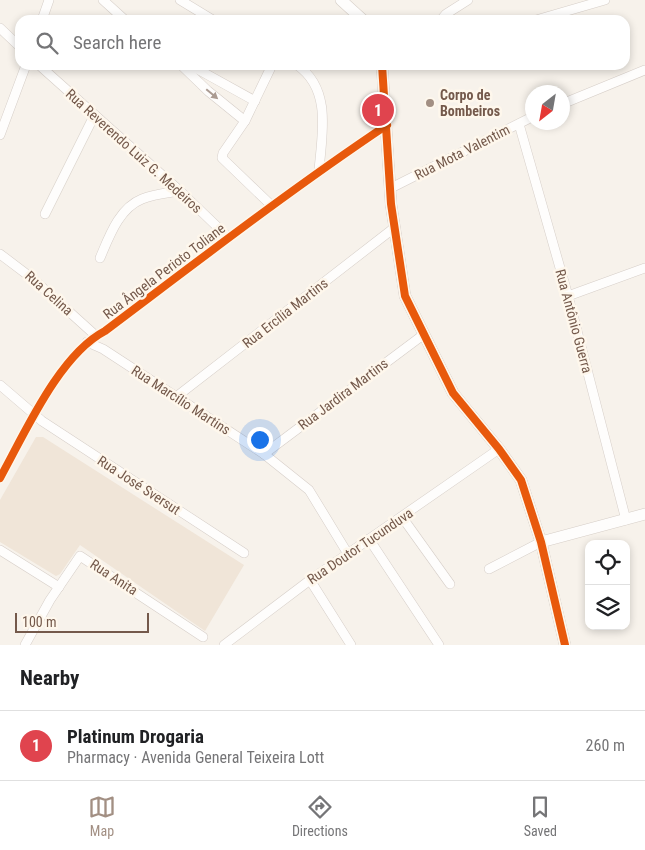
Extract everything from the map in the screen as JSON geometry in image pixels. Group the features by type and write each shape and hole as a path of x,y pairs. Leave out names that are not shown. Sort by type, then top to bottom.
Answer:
{"street":[{"path":"44,15 49,0"},
{"path":"103,0 120,15"},
{"path":"180,0 205,15"},
{"path":"341,0 358,15"},
{"path":"445,15 468,0"},
{"path":"553,15 605,0"},
{"path":"0,28 15,42"},
{"path":"0,135 24,70"},
{"name":"Rua Reverendo Luiz G. Medeiros","path":"44,70 94,116 180,190 229,238"},
{"path":"186,70 208,91 245,121"},
{"path":"199,70 255,101"},
{"path":"270,70 245,121 223,152 222,158 272,206"},
{"path":"303,70 310,76 321,99 323,113 319,170"},
{"path":"384,70 394,228 403,286 423,335 459,404 499,449 520,480 541,542 565,645"},
{"path":"570,101 645,70"},
{"path":"45,214 94,116"},
{"name":"Rua Mota Valentim","path":"391,188 525,120"},
{"name":"Rua Antônio Guerra","path":"518,124 568,296 626,520"},
{"name":"Rua Ângela Perioto Toliane","path":"0,478 34,416 70,359 87,342 319,170 387,125"},
{"path":"100,258 118,222 134,203 143,198 180,190"},
{"name":"Rua Ercília Martins","path":"176,397 394,228"},
{"name":"Rua Celina","path":"0,254 33,279 95,336"},
{"path":"568,296 645,268"},
{"name":"Rua Jardira Martins","path":"264,454 423,335"},
{"name":"Rua Marcílio Martins","path":"87,342 103,349 264,454 309,490 348,554"},
{"name":"Rua José Sversut","path":"0,385 34,416 244,553"},
{"name":"Rua Doutor Tucunduva","path":"224,645 310,580 499,449"},
{"path":"489,569 541,542 645,514"},
{"path":"402,517 450,584"},
{"path":"369,539 439,645"},
{"path":"0,550 59,587 25,645"},
{"name":"Rua Anita","path":"59,587 80,556 203,637"},
{"path":"310,580 351,645"}],"shaded area":[{"path":"36,437 43,437 244,565 205,631 80,545 60,574 56,576 0,542 0,500"}],"cycle path":[{"path":"382,70 391,204 405,296 453,393 499,449 521,480 541,542 565,645"},
{"path":"0,478 32,418 58,376 88,342 280,200 387,125"}],"place":[{"name":"Corpo de Bombeiros","path":"430,103"},
{"name":"Platinum Drogaria","path":"378,110"}]}
